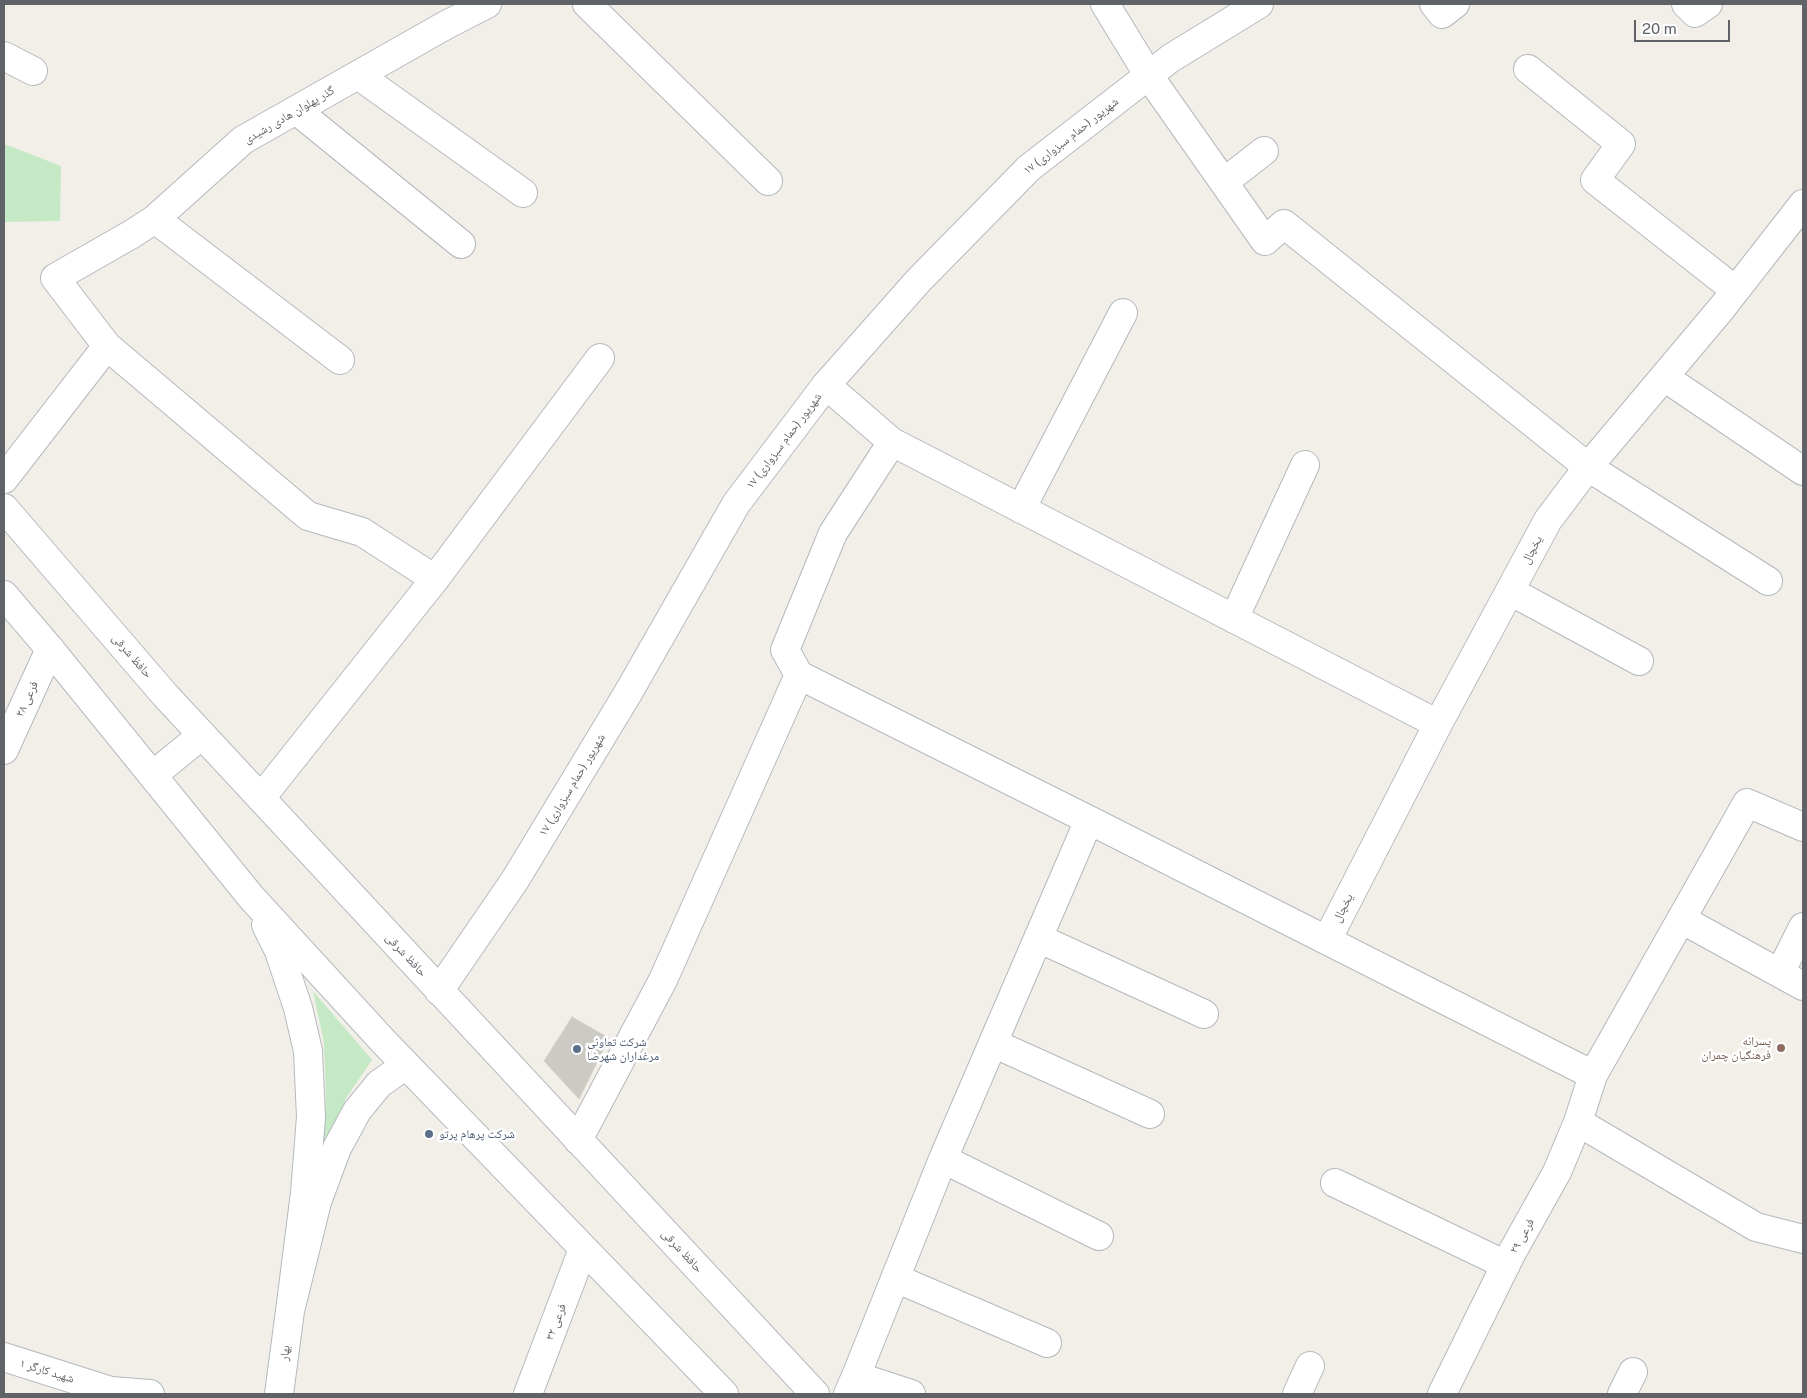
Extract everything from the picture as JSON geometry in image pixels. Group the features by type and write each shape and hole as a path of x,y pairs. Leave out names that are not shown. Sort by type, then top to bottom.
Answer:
{"street":[{"name":"گذر پهلوان هادی رشیدی","path":"108,346 55,278 155,219 243,140 487,4"},
{"path":"587,4 768,181"},
{"path":"1105,4 1148,76 1265,241 1284,224 1588,467 1768,582"},
{"name":"۱۷ شهریور (حمام سبزواری)","path":"439,991 515,880 628,692 736,504 826,385 920,280 1029,168 1171,58 1258,4"},
{"path":"1434,4 1442,14 1455,4"},
{"path":"1686,4 1695,13 1708,4"},
{"path":"4,56 33,71"},
{"path":"1528,69 1621,144 1595,180 1735,290"},
{"path":"358,75 523,193"},
{"path":"296,110 461,244"},
{"path":"1224,182 1264,151"},
{"name":"یخچال","path":"1327,940 1438,724 1548,520 1588,467 1735,290 1803,204"},
{"path":"155,219 340,360"},
{"path":"1020,508 1123,313"},
{"path":"4,479 108,346 308,516 362,532 435,579"},
{"path":"261,798 435,579 600,358"},
{"path":"1664,376 1803,471"},
{"path":"826,385 892,442 1438,724"},
{"path":"892,442 833,533 785,650 799,675 1593,1075"},
{"path":"1234,619 1305,464"},
{"name":"حافظ شرقی","path":"4,508 202,736 815,1394"},
{"path":"1510,591 1639,661"},
{"path":"4,595 252,897 406,1065 724,1394"},
{"name":"فرعی ۲۸","path":"4,750 50,649"},
{"path":"578,1140 663,980 799,675"},
{"path":"153,775 202,736"},
{"name":"فرعی ۲۹","path":"1442,1394 1506,1264 1557,1172 1578,1122 1593,1075 1748,802 1803,827"},
{"path":"911,1394 852,1385 943,1159 1089,820"},
{"path":"252,897 279,951 298,1008 308,1051 311,1118 305,1193 290,1311"},
{"path":"1681,919 1803,986"},
{"path":"1780,973 1803,927"},
{"path":"1038,938 1204,1014"},
{"path":"993,1044 1150,1114"},
{"path":"290,1311 317,1202 336,1148 357,1110 379,1084 406,1065"},
{"path":"1578,1122 1756,1228 1803,1239"},
{"path":"943,1159 1099,1236"},
{"path":"1335,1183 1506,1264"},
{"name":"فرعی ۳۲","path":"528,1394 583,1249"},
{"path":"895,1278 1048,1343"},
{"name":"بهار","path":"279,1394 290,1311"},
{"name":"۱ شهید کارگر","path":"4,1357 111,1393 150,1394"},
{"path":"1298,1394 1310,1366"}],"green space":[{"path":"4,144 61,166 60,221 4,222"},
{"path":"313,991 372,1060 346,1098 322,1161 326,1095 324,1042"}],"building":[{"name":"شرکت تعاونی مرغداران شهرضا","path":"572,1017 609,1038 579,1099 544,1061"}],"place":[{"name":"پسرانه فرهنگیان چمران","path":"1781,1048"},
{"name":"شرکت تعاونی مرغداران شهرضا","path":"577,1049"},
{"name":"شرکت پرهام پرتو","path":"429,1134"}]}
